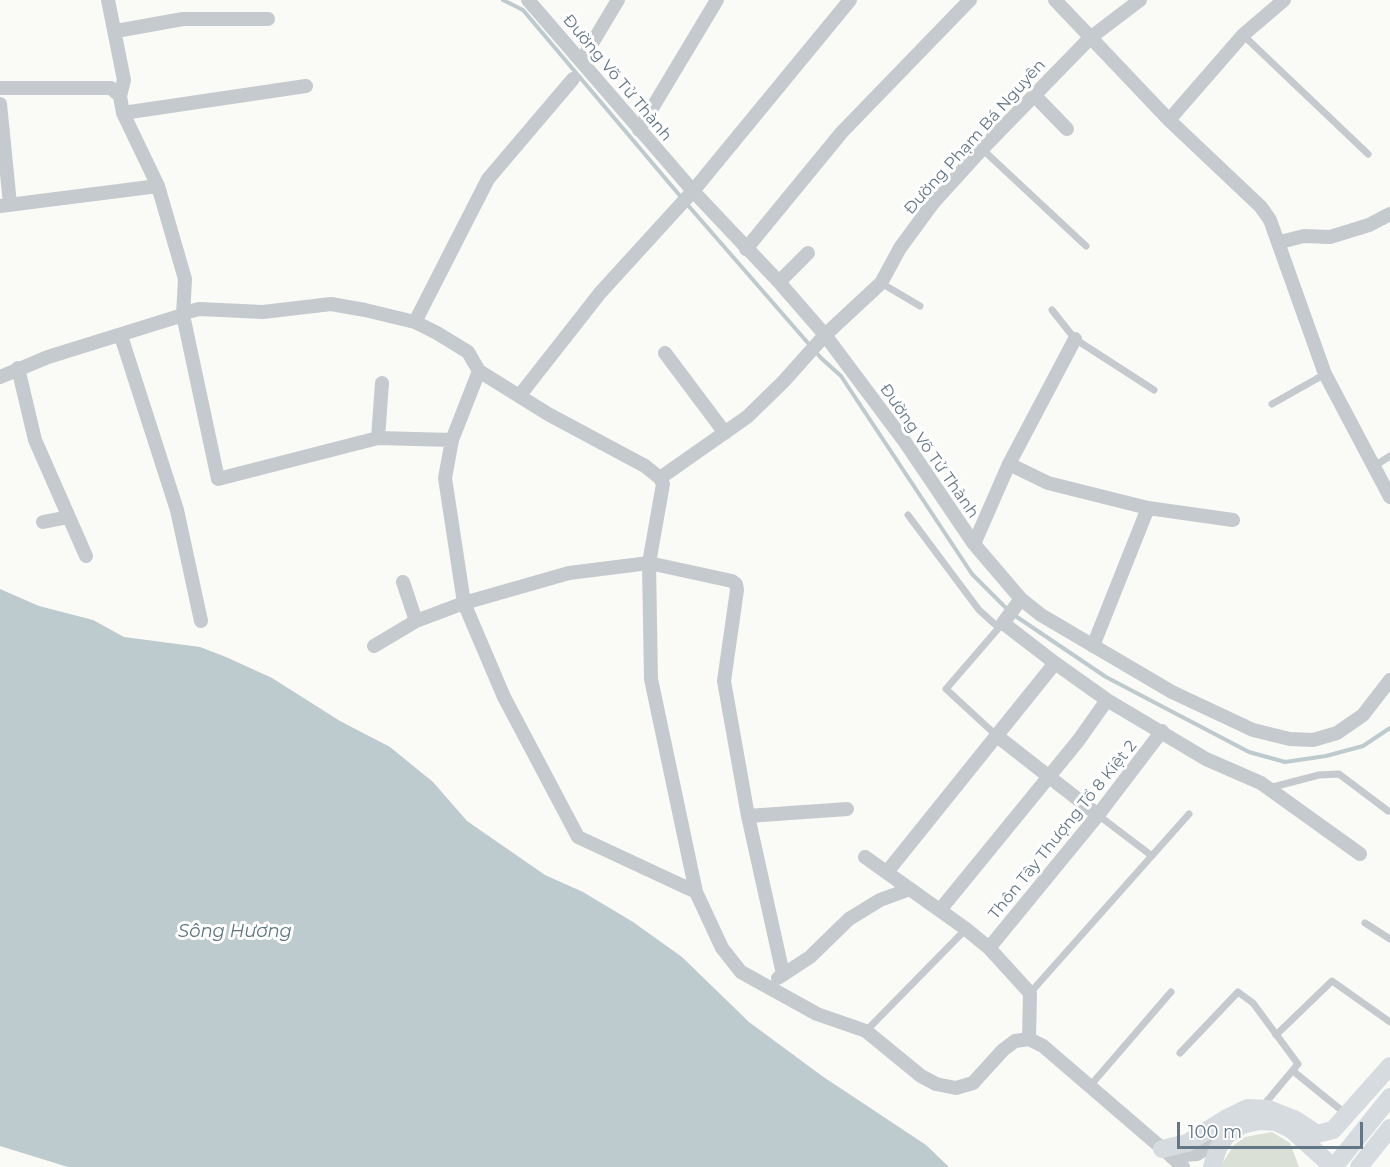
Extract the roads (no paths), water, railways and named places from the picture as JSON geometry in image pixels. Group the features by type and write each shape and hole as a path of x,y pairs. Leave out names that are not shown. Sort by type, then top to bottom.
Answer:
{"main road":[{"path":"1167,1153 1248,1108 1260,1109 1296,1120 1317,1134 1334,1130 1390,1066"},
{"path":"1212,1167 1218,1148 1227,1135 1242,1125 1259,1121 1276,1122 1292,1130 1334,1167 1390,1097"},
{"path":"1359,1167 1390,1128"}],"street":[{"path":"108,0 124,80 120,96 123,113 158,186 185,279 183,314 218,479 378,438 452,440"},
{"name":"Đường Võ Tử Thành","path":"528,0 582,60 691,193 779,282 905,442 1017,604 1041,615 1172,692 1253,729 1290,739 1313,740 1337,733 1363,716 1390,680"},
{"path":"582,60 618,0"},
{"path":"520,395 600,293 691,193 850,0"},
{"path":"746,249 842,132 970,0"},
{"path":"1055,0 1169,120 1261,207 1270,219 1325,374 1390,497"},
{"name":"Đường Phạm Bá Nguyên","path":"660,478 747,417 822,339 880,284 900,248 933,203 982,149 1090,38 1140,0"},
{"path":"1169,120 1244,35 1284,0"},
{"path":"639,129 713,2"},
{"path":"116,31 183,19 268,19"},
{"path":"415,322 488,179 573,79"},
{"path":"123,113 306,86"},
{"path":"0,88 111,88 120,96"},
{"path":"1034,95 1067,129"},
{"path":"0,104 5,205 158,186"},
{"path":"1280,242 1304,236 1330,237 1369,225 1390,214"},
{"path":"779,282 808,254"},
{"path":"0,377 18,368 199,309 263,312 331,304 415,322 468,352 479,371 548,414 645,466 660,478 663,484 648,563 651,679 696,892 729,958 741,972 817,1014 866,1031 921,1076 936,1084 956,1088 973,1083 1015,1041 1029,1039 1043,1046 1183,1167"},
{"path":"121,336 177,510 201,621"},
{"path":"974,544 1009,464 1075,339"},
{"path":"665,353 725,433"},
{"path":"18,368 35,440 86,556"},
{"path":"479,371 452,440 445,478 464,603 504,697 578,837 696,892"},
{"path":"378,438 382,383"},
{"path":"1009,464 1048,483 1148,508 1233,520"},
{"path":"1093,646 1148,508"},
{"path":"43,522 69,516"},
{"path":"374,646 416,621 464,603 569,573 648,563 732,581 736,584 724,681 748,816 783,974"},
{"path":"403,582 416,621"},
{"path":"1017,604 1001,625 1107,700 1206,759 1269,788 1360,854"},
{"path":"887,872 1055,663"},
{"path":"940,910 1047,776 1078,741 1107,700"},
{"name":"Thôn Tây Thượng Tổ 8 Kiệt 2","path":"989,948 1098,815 1162,731"},
{"path":"998,736 1098,815"},
{"path":"748,816 847,809"},
{"path":"865,857 966,929 989,948 1030,993 1029,1039"},
{"path":"766,986 810,957 849,919 880,900 910,889"},
{"path":"1167,1153 1197,1154 1227,1135"}],"lane":[{"path":"1244,35 1368,154"},
{"path":"982,149 1086,246"},
{"path":"880,284 920,306"},
{"path":"1052,310 1075,339 1154,390"},
{"path":"1272,404 1325,374"},
{"path":"1373,467 1390,456"},
{"path":"908,515 979,610 1001,625 946,689 998,736"},
{"path":"1269,788 1319,775 1339,774 1388,811"},
{"path":"1030,993 1189,814"},
{"path":"1098,815 1152,856"},
{"path":"1365,923 1390,939"},
{"path":"866,1031 966,929"},
{"path":"1276,1035 1332,981 1390,1022"},
{"path":"1090,1086 1170,992"},
{"path":"1180,1053 1238,992 1254,1003 1298,1064 1260,1109"},
{"path":"1293,1071 1348,1116"}],"water":[{"name":"Sông Hương","path":"0,589 39,606 93,620 124,637 200,647 226,657 272,678 340,721 390,747 433,782 467,821 545,875 583,892 633,922 682,957 749,1022 822,1076 926,1145 949,1167 68,1167 0,1146"}],"waterway":[{"path":"503,0 523,10 681,197"},
{"path":"686,203 821,358 841,376 972,574 1008,610"},
{"path":"1014,615 1106,677 1249,752 1285,762 1326,756 1363,746 1390,728"}]}
